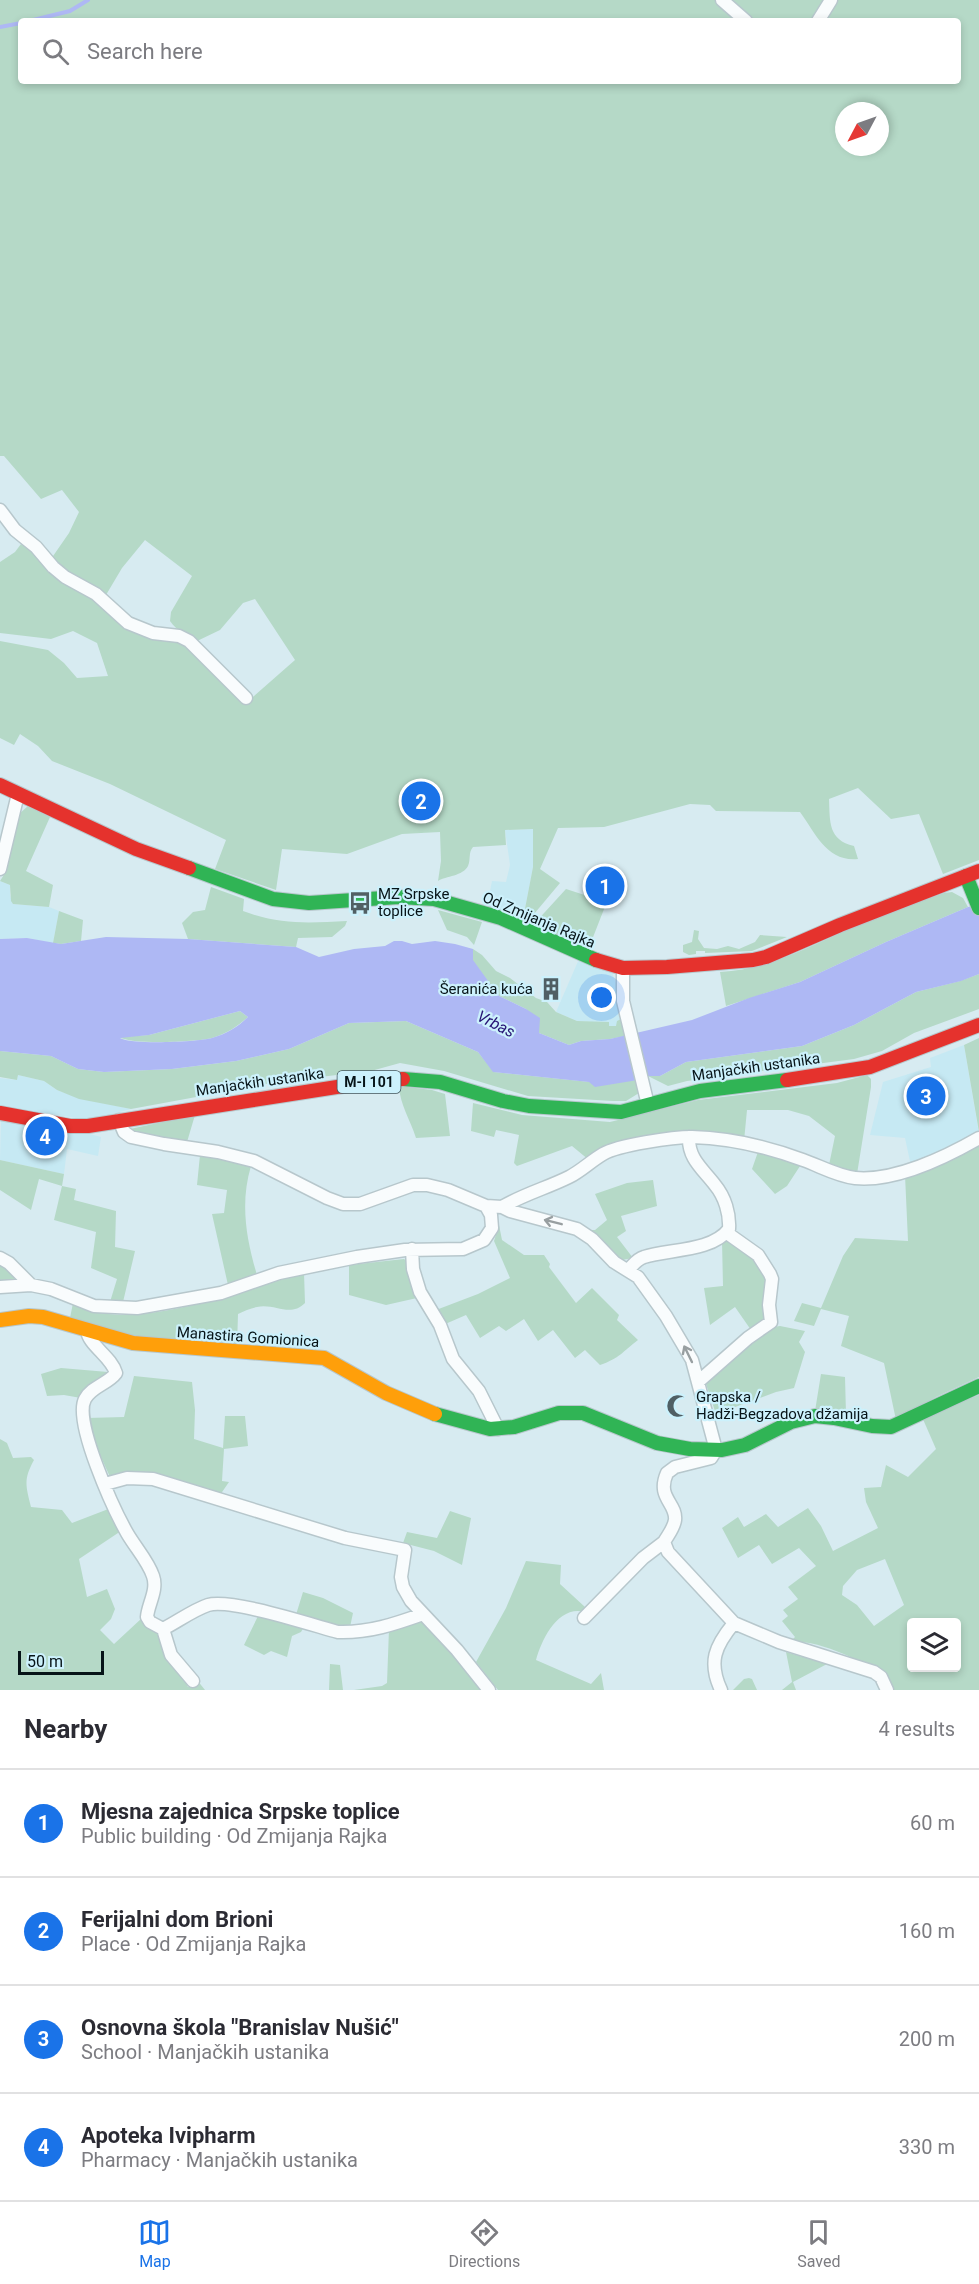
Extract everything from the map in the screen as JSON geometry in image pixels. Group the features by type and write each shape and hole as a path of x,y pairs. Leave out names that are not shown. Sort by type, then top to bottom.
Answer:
{"street":[{"path":"722,0 743,18"},
{"path":"820,18 831,0"},
{"path":"0,510 15,530 36,547 65,577 96,594 128,623 153,633 179,636 189,641 246,698"},
{"name":"Od Zmijanja Rajka","path":"0,785 136,849 263,897 309,903 399,897 434,899 501,918 586,957 622,968 668,967 766,957 840,925 972,874"},
{"path":"0,869 18,794"},
{"path":"972,874 977,902"},
{"path":"622,968 621,985 626,1017 648,1105"},
{"name":"Manjačkih ustanika","path":"0,1113 70,1126 88,1126 285,1094 375,1081 410,1079 440,1082 503,1101 529,1106 612,1113 700,1091 870,1067 979,1025"},
{"path":"119,1120 124,1132 131,1137"},
{"path":"88,1126 164,1144 227,1154 254,1161 327,1198 344,1204 360,1204 399,1189 427,1185 471,1198 486,1206 502,1207 581,1231 615,1262 629,1269 648,1288 692,1360 716,1450 704,1461 675,1467 667,1473 663,1490 675,1516 664,1542 643,1558 584,1618"},
{"path":"502,1207 533,1191 566,1179 616,1148 690,1137 767,1147 842,1176 860,1179 889,1175 944,1157 979,1138"},
{"path":"690,1137 692,1156 715,1185 726,1206 729,1225 727,1233"},
{"name":"Manastira Gomionica","path":"0,1287 31,1285 51,1289 94,1306 136,1308 221,1293 279,1273 318,1264 412,1250 463,1249 479,1244 492,1228 491,1215 486,1206"},
{"path":"629,1269 644,1257 684,1251 727,1233"},
{"path":"698,1382 748,1338 771,1323 769,1305 772,1279 770,1274 758,1255 727,1233"},
{"path":"412,1250 413,1269 420,1292 440,1325 453,1359 486,1403 498,1429"},
{"path":"0,1258 9,1263 31,1285"},
{"name":"Manastira Gomionica","path":"0,1320 36,1316 148,1346 324,1359 338,1364 376,1388 430,1412 483,1428 498,1429 521,1425 555,1414 580,1413 598,1417 638,1436 661,1443 716,1450 733,1448 800,1418 813,1416 827,1416 880,1428 891,1427 979,1386"},
{"path":"87,1330 90,1340 112,1363 116,1373 86,1397 82,1407 87,1438 128,1534 153,1576 154,1588 147,1617 150,1622 163,1629 171,1655 193,1681"},
{"path":"105,1484 127,1478 153,1479 345,1538 405,1550 401,1577 403,1587 423,1614 457,1650 489,1690"},
{"path":"664,1542 668,1552 734,1623 779,1642 874,1672 880,1677 887,1690"},
{"path":"163,1629 208,1605 221,1604 240,1606 338,1632 382,1628 423,1614"},
{"path":"721,1690 715,1676 714,1659 722,1639 734,1623"}],"shaded area":[{"path":"533,829 533,867 523,919 487,906 492,881 506,882 510,865 505,830"},
{"path":"0,881 10,885 13,904 49,907 59,911 53,943 27,938 0,939"},
{"path":"579,959 611,970 625,1018 617,1021 617,1026 609,1026 609,1023 577,1021 556,1012"},
{"path":"964,1045 979,1134 911,1166 905,1138 870,1135 883,1082 931,1067 930,1058"},
{"path":"18,1075 44,1081 57,1090 79,1098 131,1109 89,1120 0,1106 0,1078 17,1080"},
{"path":"1,1119 79,1131 101,1137 98,1156 67,1149 64,1174 0,1160"}],"green space":[{"path":"0,0 979,0 979,860 943,874 919,814 891,819 858,788 829,799 832,829 839,839 854,846 858,859 847,859 830,851 823,845 800,812 716,811 710,805 690,804 604,827 558,828 540,869 560,883 529,920 523,919 533,867 533,829 505,830 506,845 473,847 466,869 438,881 441,861 440,832 402,834 347,854 282,849 276,890 215,869 226,840 110,784 52,761 38,746 20,734 14,745 0,738 0,641 48,650 77,678 108,676 97,643 73,631 51,639 0,633 0,562 15,552 21,544 35,554 48,570 69,587 93,597 116,619 176,640 188,648 246,703 295,660 255,599 243,603 220,630 195,642 179,630 170,621 171,612 192,576 145,540 122,568 106,595 68,574 51,559 69,533 79,512 62,490 41,499 4,456 0,456"},
{"path":"28,806 50,817 26,871 53,885 49,907 13,904 10,885 0,881 7,870 19,814"},
{"path":"211,887 244,899 243,911 256,916 294,922 347,921 345,926 332,937 298,938 296,947 188,939 182,923 193,912 205,910"},
{"path":"566,889 600,900 599,905 606,904 588,950 534,924"},
{"path":"952,892 963,898 968,907 800,982 726,1006 720,972 772,962 876,918"},
{"path":"438,910 482,922 474,945 467,937 447,930"},
{"path":"59,911 83,920 81,941 53,943"},
{"path":"694,930 699,931 698,939 704,948 717,949 728,946 739,949 755,942 760,935 787,937 752,951 705,953 705,951 696,951 696,954 689,955 683,952 683,945 692,942"},
{"path":"473,949 482,955 496,971 510,978 536,998 547,1002 556,1012 577,1021 609,1022 609,1026 616,1026 617,1021 621,1019 626,1036 581,1041 569,1045 539,1033 526,1009 499,996 472,960"},
{"path":"979,974 979,1009 914,1033 882,1051 854,1059 687,1081 668,1086 648,1076 660,1076 686,1062 802,1046 854,1025 916,992"},
{"path":"240,1011 248,1017 232,1029 212,1038 179,1042 149,1042 126,1040 119,1037 149,1035"},
{"path":"406,1021 478,1052 494,1072 590,1082 638,1080 639,1093 626,1101 528,1096 444,1071 400,1063 371,1071 277,1082 131,1109 79,1099 57,1090 44,1081 18,1075 17,1080 0,1077 0,1051 51,1056 78,1069 104,1072 172,1069 236,1061 289,1049 349,1023"},
{"path":"979,1038 979,1132 964,1045"},
{"path":"867,1075 871,1079 871,1087 857,1174 829,1165 835,1136 809,1116 788,1110 747,1110 744,1141 689,1133 589,1160 572,1146 517,1166 514,1163 519,1135 496,1130 494,1137 471,1131 473,1103 522,1115 610,1122 698,1100 837,1083"},
{"path":"399,1086 445,1094 450,1136 416,1138 403,1106"},
{"path":"195,1115 187,1142 130,1129"},
{"path":"979,1143 979,1377 936,1397 896,1420 884,1363 841,1346 849,1316 821,1309 814,1326 794,1321 802,1303 821,1308 843,1256 855,1238 908,1241 905,1175"},
{"path":"759,1149 802,1163 787,1186 775,1194 752,1169"},
{"path":"200,1155 251,1166 245,1207 250,1248 257,1275 228,1285 212,1214 224,1213 227,1190 197,1185"},
{"path":"0,1160 64,1174 62,1186 39,1179 31,1210 0,1190"},
{"path":"653,1180 657,1206 621,1216 626,1231 617,1237 633,1258 622,1260 590,1230 595,1230 607,1220 595,1194 627,1183"},
{"path":"62,1186 76,1189 74,1200 116,1211 115,1247 135,1251 123,1302 110,1302 117,1279 91,1268 96,1232 54,1220"},
{"path":"499,1225 502,1240 524,1255 544,1255 550,1264 549,1267 576,1303 592,1288 619,1315 617,1320 638,1340 617,1357 600,1365 585,1350 575,1358 553,1330 538,1341 524,1319 506,1331 499,1326 480,1338 466,1315 443,1325 436,1310 478,1294 510,1278 494,1241"},
{"path":"727,1239 756,1257 770,1282 768,1318 751,1330 735,1307 710,1325 704,1288 723,1286 722,1241"},
{"path":"404,1259 408,1262 417,1298 386,1305 349,1295 349,1265"},
{"path":"0,1263 15,1276 14,1279 0,1281"},
{"path":"304,1273 305,1303 299,1307 288,1310 264,1306 238,1314 237,1347 126,1336 70,1318 73,1303 95,1312 118,1315 144,1314 172,1310 228,1296"},
{"path":"780,1326 805,1331 799,1342 805,1352 794,1388 776,1392 716,1414 706,1384 708,1380 767,1328"},
{"path":"61,1368 108,1372 81,1398 64,1395 47,1396 41,1374"},
{"path":"821,1374 845,1377 846,1414 815,1411"},
{"path":"134,1376 192,1382 195,1410 194,1439 223,1448 225,1416 245,1416 248,1446 224,1449 222,1481 229,1482 220,1495 189,1485 130,1472 110,1477 95,1444 87,1418 124,1417"},
{"path":"979,1395 979,1690 891,1690 890,1680 856,1660 817,1645 791,1641 795,1637 782,1621 788,1616 783,1610 798,1599 788,1587 816,1566 799,1548 772,1564 759,1545 738,1558 722,1528 738,1517 744,1527 766,1514 778,1527 808,1508 821,1526 833,1551 878,1528 866,1502 864,1488 881,1487 886,1465 908,1477 936,1449 922,1417","holes":["885,1559 904,1605 874,1626 857,1605 842,1595 843,1586 857,1570"]},
{"path":"0,1439 7,1443 13,1458 31,1457 34,1460 26,1483 31,1507 62,1510 72,1523 111,1508 121,1531 79,1559 87,1597 107,1589 115,1609 111,1619 100,1630 114,1644 142,1618 160,1633 188,1687 197,1680 205,1690 0,1690"},
{"path":"450,1511 471,1518 462,1565 434,1551 403,1543 407,1532 437,1538"},
{"path":"526,1561 561,1565 560,1584 585,1607 585,1612 575,1611 559,1619 547,1634 536,1660 591,1684 601,1673 604,1690 498,1690 476,1662 506,1608"},
{"path":"303,1592 323,1598 353,1613 350,1627 340,1629 295,1618"},
{"path":"258,1616 305,1625 301,1632 292,1636 287,1657 271,1651 264,1655 244,1645"},
{"path":"422,1620 433,1628 482,1690 354,1690 382,1686 387,1683 389,1629"},
{"path":"786,1652 827,1664 793,1682 796,1690 782,1690 792,1682"},
{"path":"330,1664 340,1665 343,1690 329,1690"},
{"path":"744,1679 752,1679 757,1690 733,1690"}],"water":[{"name":"Vrbas","path":"979,905 979,974 916,992 854,1025 802,1046 686,1062 660,1076 648,1076 638,1080 595,1087 589,1082 493,1072 478,1052 406,1021 349,1023 289,1049 236,1061 172,1069 104,1072 78,1069 51,1056 0,1051 0,939 27,938 61,944 106,937 188,939 296,947 319,957 354,949 385,946 394,941 412,944 435,941 455,944 473,949 473,960 499,996 540,1018 539,1033 569,1045 581,1041 610,1039 692,1020 749,998 800,982 968,907","holes":["240,1011 248,1017 227,1032 204,1039 180,1042 137,1042 120,1038 149,1035"]}],"waterway":[{"path":"41,18 70,11 88,0"},
{"path":"0,27 18,24"}],"traffic: fast":[{"path":"189,868 273,899 309,903 399,897 434,899 501,918 596,960"},
{"path":"966,876 979,908"},
{"path":"403,1079 440,1082 503,1101 529,1106 621,1112 700,1091 787,1080"},
{"path":"435,1414 490,1429 514,1427 559,1413 583,1413 657,1443 690,1449 722,1450 745,1445 791,1422 815,1416 891,1427 979,1386"}],"traffic: slow":[{"path":"0,1320 29,1316 43,1317 133,1343 324,1358 386,1393 435,1414"}],"traffic: jam":[{"path":"0,785 136,849 189,868"},
{"path":"596,960 623,968 667,967 766,957 840,925 979,871"},
{"path":"787,1080 870,1067 979,1025"},
{"path":"0,1113 70,1126 88,1126 375,1081 403,1079"}],"place":[{"name":"Ferijalni dom Brioni","path":"421,801"},
{"name":"Mjesna zajednica Srpske toplice","path":"605,886"},
{"name":"MZ Srpske toplice","path":"360,903"},
{"name":"Šeranića kuća","path":"551,989"},
{"name":"Osnovna škola \"Branislav Nušić\"","path":"926,1096"},
{"name":"Apoteka Ivipharm","path":"45,1136"},
{"name":"Grapska / Hadži-Begzadova džamija","path":"678,1406"}]}
